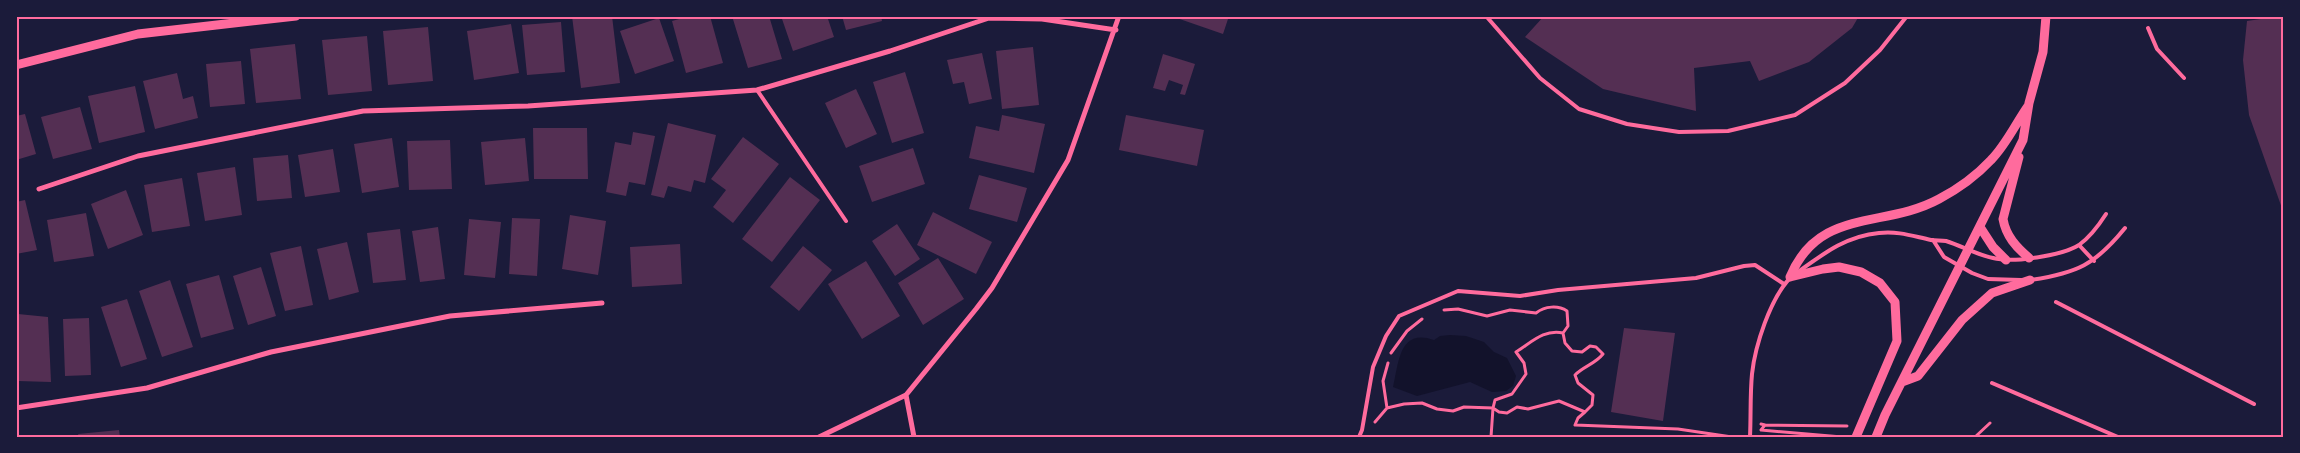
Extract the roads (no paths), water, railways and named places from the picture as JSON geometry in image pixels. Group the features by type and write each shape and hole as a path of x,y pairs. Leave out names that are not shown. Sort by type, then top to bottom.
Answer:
{"street":[{"path":"16,65 138,34 296,16"},
{"path":"819,437 906,395 992,288 1068,160 1116,30 1119,16"},
{"path":"2029,258 2012,242 2003,219 2024,140 2029,103 2043,52 2046,16"},
{"path":"39,189 138,156 363,111 528,106 757,90 890,51 989,18 1042,19 1116,30"},
{"path":"1790,277 1796,262 1809,246 1828,232 1840,226 1918,210 1964,183 1992,159 2029,103"},
{"path":"1876,437 2024,140"},
{"path":"1980,227 1992,247 2006,260"},
{"path":"1790,277 1823,269 1839,268 1861,272 1880,283 1895,302 1897,341 1856,437"},
{"path":"1902,382 1918,376 1962,320 1992,293 2030,280"},
{"path":"16,408 147,388 271,352 450,316 602,303"},
{"path":"906,395 914,437"}],"lane":[{"path":"1486,16 1540,78 1579,109 1627,124 1679,132 1728,131 1795,115 1845,83 1880,50 1907,16"},
{"path":"2148,28 2157,49 2184,78"},
{"path":"757,90 846,221"},
{"path":"1750,437 1752,374 1760,340 1770,310 1784,284 1790,277 1834,246 1853,238 1878,233 1906,232 1933,240 1945,241 1993,258 2006,260 2029,258 2080,244 2096,229 2106,214"},
{"path":"1933,240 1944,257 1988,279 2030,280 2059,276 2094,261 2110,247 2125,228"},
{"path":"2080,244 2094,261"},
{"path":"1358,437 1362,430 1373,367 1386,336 1399,316 1458,292 1520,296 1558,290 1696,278 1755,265 1784,284"},
{"path":"2056,302 2254,404"},
{"path":"1992,382 2118,437"}]}
